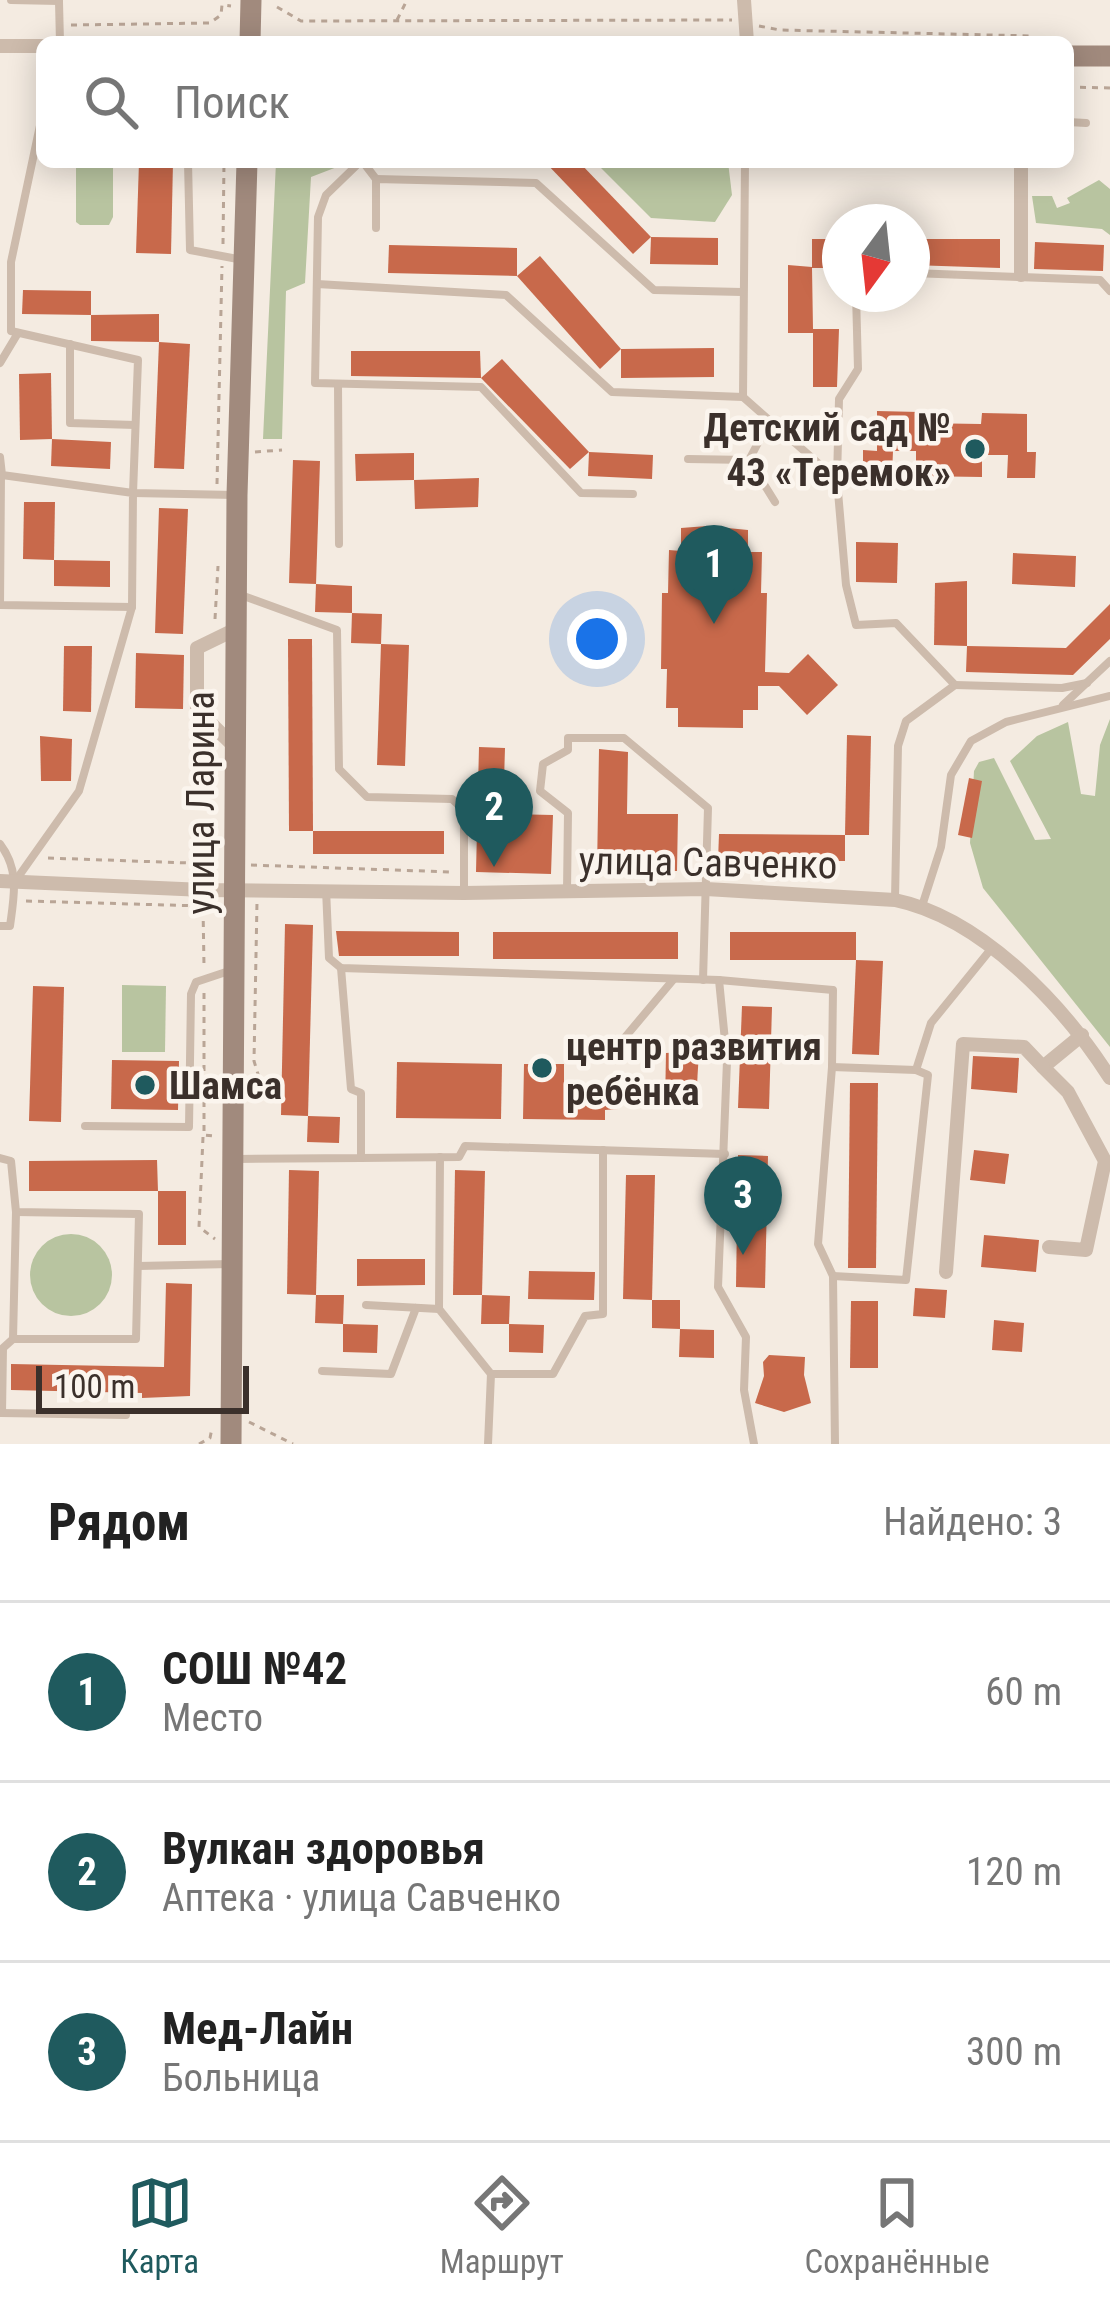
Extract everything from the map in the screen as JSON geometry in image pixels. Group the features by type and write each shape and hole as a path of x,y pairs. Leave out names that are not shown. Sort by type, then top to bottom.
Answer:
{"main road":[{"path":"241,3 249,36"},
{"path":"1074,56 1110,56"},
{"name":"улица Ларина","path":"231,1444 236,748 226,624 237,594 227,495 234,258 246,168"}],"street":[{"path":"744,0 746,36"},
{"path":"0,46 36,46"},
{"path":"1021,168 1021,274"},
{"path":"226,624 197,648 197,710 236,748"},
{"name":"улица Савченко","path":"8,881 464,893 706,889 895,900 922,906 991,949 1059,1007 1110,1078"},
{"path":"1043,1067 1082,1035"},
{"path":"946,1272 963,1044 1024,1047 1068,1093 1105,1161 1086,1250 1049,1247"}],"lane":[{"path":"11,0 59,1 60,36"},
{"path":"1074,122 1086,123"},
{"path":"8,881 32,858 79,791 132,607 137,360 11,331 11,262 36,144"},
{"path":"188,168 190,250 234,258"},
{"path":"355,168 326,195 318,217 315,383 481,387 581,493 633,494"},
{"path":"367,168 376,179 376,228"},
{"path":"743,397 745,168"},
{"path":"376,179 536,183 654,290 742,292"},
{"path":"930,273 1100,280 1110,291"},
{"path":"317,284 506,295 612,392 743,397 837,480"},
{"path":"856,312 858,369 839,399 837,480 846,585 856,625 896,623 955,685"},
{"path":"0,363 18,333"},
{"path":"70,344 70,423 135,425"},
{"path":"338,384 340,544"},
{"path":"749,460 769,422"},
{"path":"0,458 0,621"},
{"path":"688,459 749,460"},
{"path":"749,460 775,502"},
{"path":"1,475 134,493 227,495"},
{"path":"237,594 337,630 339,769 367,797 452,799 464,810 464,893"},
{"path":"0,605 132,607"},
{"path":"1060,707 1110,661"},
{"path":"895,900 898,746 906,721 955,685 1062,688 1087,683"},
{"path":"922,906 941,847 951,776 971,740 1006,722 1110,696"},
{"path":"567,891 568,813 540,791 543,764 568,750 568,738 624,738 708,808 703,980"},
{"path":"0,844 10,857 10,926 0,926"},
{"path":"326,889 329,958 341,968 718,980 833,990 818,1244 833,1276 835,1444"},
{"path":"916,1070 931,1023 991,949"},
{"path":"341,968 351,1089 361,1094 361,1158"},
{"path":"86,1126 189,1127 190,994 196,982 236,969"},
{"path":"616,1048 674,979"},
{"path":"718,980 728,1061 718,1287 746,1337 744,1390 754,1444"},
{"path":"832,1067 916,1070 928,1075 905,1280 833,1276"},
{"path":"232,1159 459,1157 465,1146 725,1154"},
{"path":"491,1373 553,1374 585,1316 604,1314 603,1150"},
{"path":"440,1157 440,1309 491,1373 488,1444"},
{"path":"0,1158 11,1161 16,1212 13,1339"},
{"path":"16,1212 139,1214 136,1339 13,1339 3,1348 1,1413 126,1415"},
{"path":"137,1266 232,1264"},
{"path":"366,1305 440,1309"},
{"path":"322,1371 391,1375 416,1308"}],"path":[{"path":"397,21 407,0"},
{"path":"60,25 201,26 217,21 222,5 241,3"},
{"path":"277,7 301,24 745,23 780,30 1033,36"},
{"path":"1074,87 1110,88"},
{"path":"225,168 234,258 227,495"},
{"path":"218,548 226,624"},
{"path":"32,858 464,872"},
{"path":"199,1444 209,1438 215,1420"},
{"path":"248,1421 293,1444"}],"green space":[{"path":"76,168 113,168 109,225 76,222"},
{"path":"276,168 334,168 311,177 305,283 286,291 282,439 263,439"},
{"path":"601,168 729,168 732,195 715,222 651,218"},
{"path":"1099,180 1110,189 1110,235 1102,229 1036,223 1032,196 1052,196 1057,208"},
{"path":"1110,719 1110,1047 983,888 970,843 974,771 979,762 994,758 1035,840 1051,839 1010,761 1037,736 1068,722 1081,794 1095,796 1100,745"},
{"path":"122,985 166,986 165,1052 122,1052"},
{"path":"71,1234 100,1246 112,1275 100,1304 71,1316 42,1304 30,1275 42,1246"}],"building":[{"path":"139,168 173,168 171,254 136,253"},
{"path":"551,168 585,168 651,237 633,254"},
{"path":"651,237 718,238 718,265 650,264"},
{"path":"812,239 822,239 822,268 812,268 813,329 839,329 837,387 813,387 813,333 788,333 788,265 812,267"},
{"path":"930,239 1000,239 1000,268 930,266"},
{"path":"1035,242 1104,245 1103,271 1034,269"},
{"path":"389,245 517,248 517,276 388,273"},
{"path":"540,256 621,349 600,369 517,276"},
{"path":"23,290 91,291 91,315 22,314"},
{"path":"159,314 159,342 91,341 91,315"},
{"path":"159,342 190,344 184,469 154,468"},
{"path":"714,348 714,377 621,378 621,349"},
{"path":"351,351 480,351 481,378 351,376"},
{"path":"502,359 589,452 570,469 481,378"},
{"path":"51,373 52,439 20,440 19,374"},
{"path":"877,411 919,412 919,423 981,424 982,413 1027,414 1027,452 1036,452 1035,478 1007,478 1008,455 982,455 982,477 916,476 916,451 893,451 892,475 863,475 863,450 877,451"},
{"path":"52,439 111,442 110,469 51,466"},
{"path":"589,452 653,455 652,479 588,476"},
{"path":"414,453 414,480 356,481 355,454"},
{"path":"293,460 320,461 316,584 289,583"},
{"path":"479,478 478,507 415,509 414,480"},
{"path":"24,502 55,502 54,560 23,559"},
{"path":"159,508 188,509 183,634 155,633"},
{"path":"681,528 748,530 748,552 762,552 761,593 767,593 765,672 789,673 808,654 838,685 807,715 779,686 758,686 758,710 743,710 743,728 678,727 678,708 666,708 667,669 661,669 662,593 668,593 669,550 681,551"},
{"path":"856,542 898,543 897,583 856,582"},
{"path":"1013,553 1076,556 1075,587 1012,584"},
{"path":"54,560 110,561 110,587 54,586"},
{"path":"967,581 967,646 934,645 935,583"},
{"path":"316,584 352,586 352,613 315,612"},
{"path":"1110,604 1110,639 1073,675 966,672 967,646 1066,648"},
{"path":"352,613 382,614 381,644 351,643"},
{"path":"288,639 312,639 313,831 289,831"},
{"path":"381,644 409,645 405,766 377,765"},
{"path":"64,646 92,646 91,712 63,711"},
{"path":"136,653 184,655 183,709 135,708"},
{"path":"847,735 871,736 869,835 845,835"},
{"path":"40,736 72,739 71,781 41,781"},
{"path":"479,747 505,748 503,814 553,815 551,874 476,872"},
{"path":"599,749 628,752 627,814 678,814 677,871 597,870"},
{"path":"969,778 982,781 972,838 958,835"},
{"path":"313,831 444,831 444,854 313,854"},
{"path":"719,834 845,835 845,861 718,861"},
{"path":"285,924 313,925 308,1116 281,1115"},
{"path":"336,931 459,932 459,956 339,956"},
{"path":"493,932 678,932 678,959 493,959"},
{"path":"730,932 856,932 856,960 730,960"},
{"path":"856,960 883,961 879,1055 852,1054"},
{"path":"33,986 64,987 61,1122 29,1121"},
{"path":"742,1006 772,1007 769,1109 738,1108"},
{"path":"699,1051 696,1102 665,1105 666,1053"},
{"path":"973,1056 1019,1058 1017,1093 971,1089"},
{"name":"Шамса","path":"112,1060 179,1061 178,1110 111,1109"},
{"path":"397,1062 502,1064 501,1119 396,1118"},
{"path":"524,1064 564,1064 564,1092 619,1092 618,1109 605,1110 605,1120 523,1119"},
{"path":"850,1083 878,1083 876,1268 848,1268"},
{"path":"308,1116 340,1117 339,1143 307,1142"},
{"path":"974,1150 1009,1154 1005,1184 970,1180"},
{"path":"738,1155 768,1156 765,1288 736,1287"},
{"path":"157,1160 158,1191 29,1191 29,1161"},
{"path":"289,1170 319,1171 316,1295 287,1294"},
{"path":"455,1170 485,1171 482,1295 453,1295"},
{"path":"626,1175 655,1175 652,1300 623,1299"},
{"path":"158,1191 186,1191 186,1245 158,1245"},
{"path":"984,1235 1039,1240 1036,1272 981,1267"},
{"path":"357,1259 425,1259 425,1285 357,1286"},
{"path":"529,1271 595,1272 594,1300 528,1299"},
{"path":"166,1283 192,1284 190,1396 142,1398 142,1393 11,1390 11,1364 164,1367"},
{"path":"915,1288 947,1290 945,1318 913,1316"},
{"path":"316,1295 344,1295 343,1324 315,1323"},
{"path":"482,1295 510,1296 509,1324 481,1324"},
{"path":"652,1300 680,1300 680,1329 652,1328"},
{"path":"851,1301 878,1301 878,1368 850,1368"},
{"path":"994,1320 1024,1323 1022,1352 992,1350"},
{"path":"343,1324 378,1325 377,1353 343,1352"},
{"path":"509,1324 544,1325 543,1353 509,1352"},
{"path":"680,1329 714,1330 714,1358 679,1357"},
{"path":"769,1355 805,1357 811,1403 784,1412 755,1403 764,1376 763,1362"}],"place":[{"name":"Детский сад № 43 «Теремок»","path":"975,449"},
{"name":"СОШ №42","path":"714,624"},
{"name":"Вулкан здоровья","path":"494,867"},
{"name":"центр развития ребёнка","path":"542,1068"},
{"name":"Шамса","path":"145,1085"},
{"name":"Мед-Лайн","path":"743,1255"}]}
